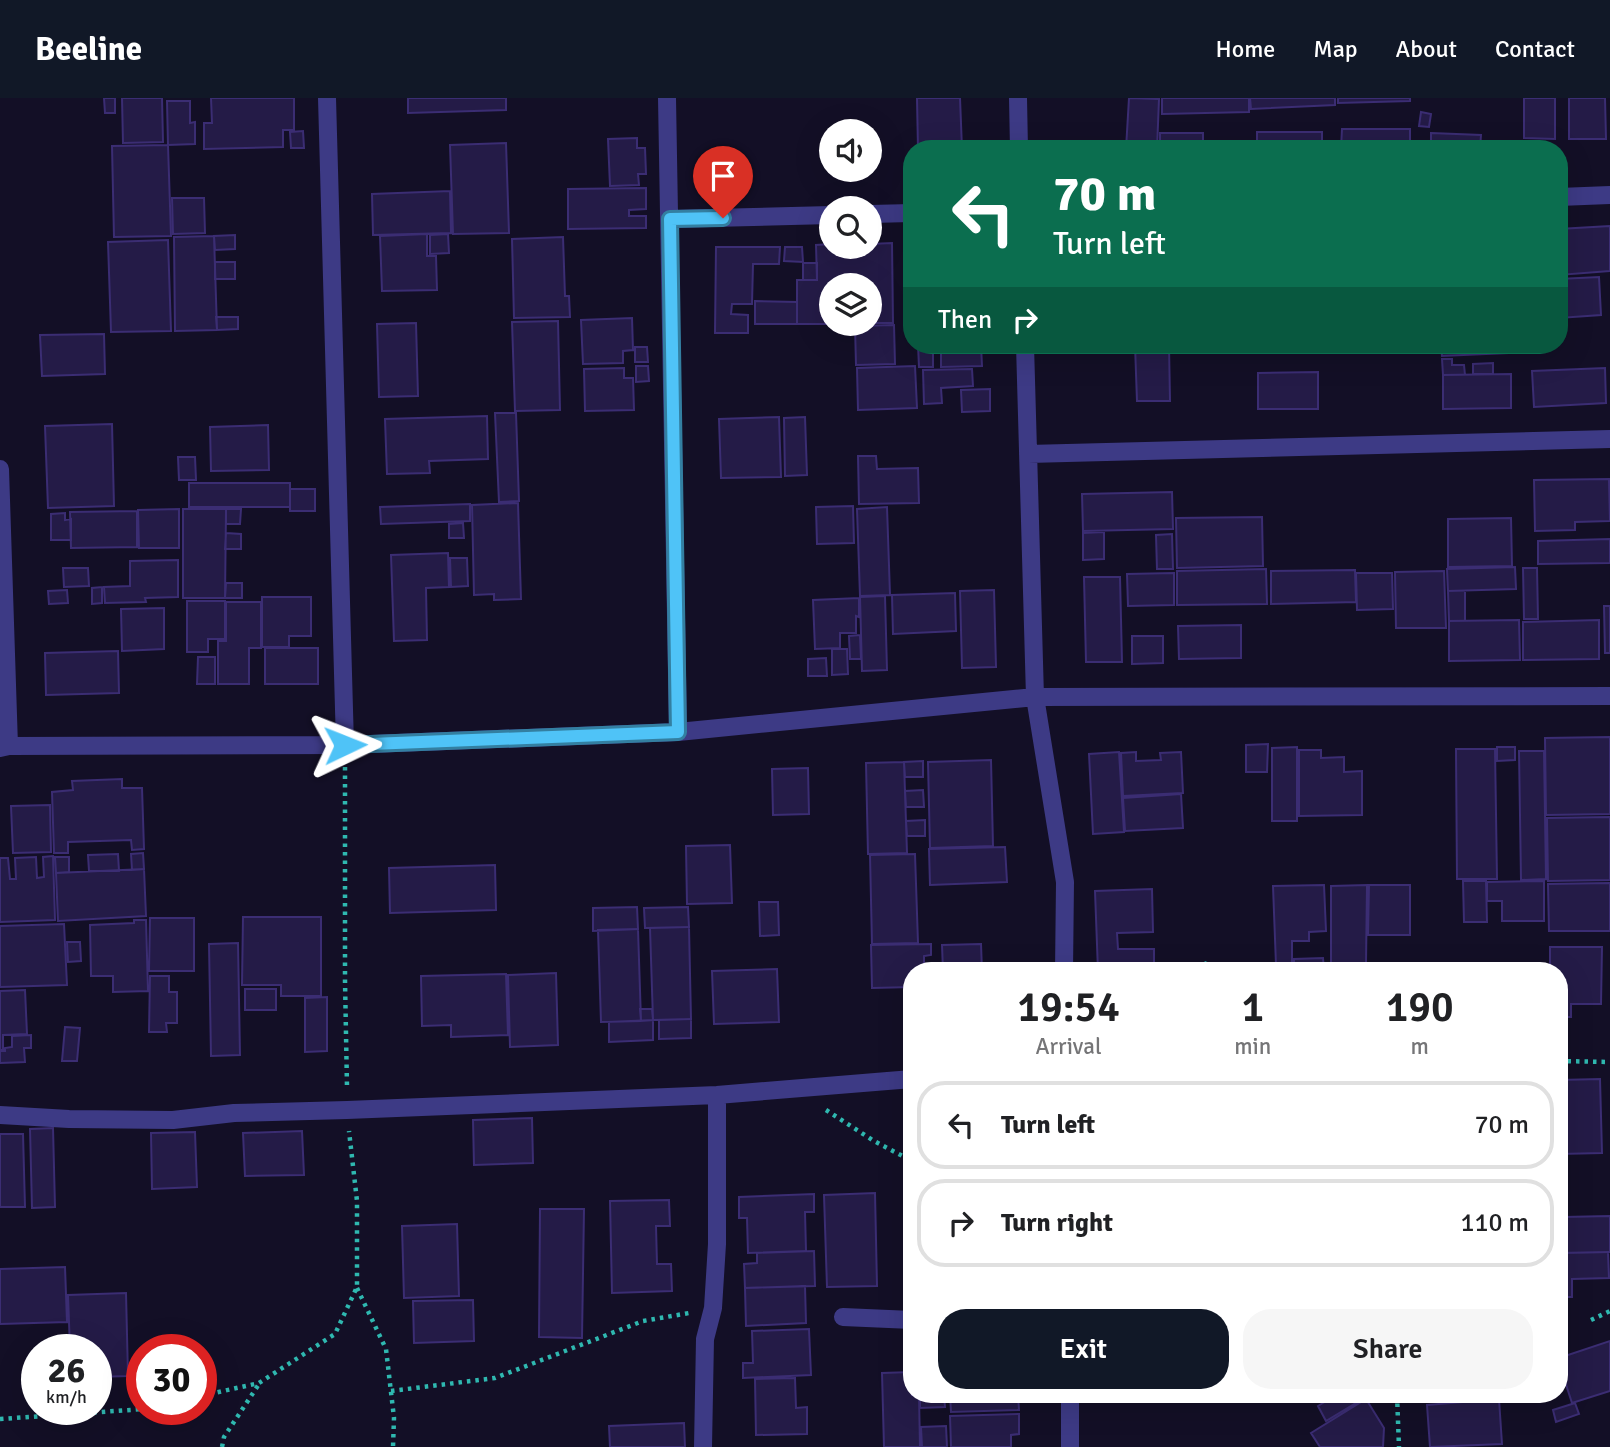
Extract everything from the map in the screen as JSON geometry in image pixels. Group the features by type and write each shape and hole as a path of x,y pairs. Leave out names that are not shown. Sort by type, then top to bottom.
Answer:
{"street":[{"path":"327,98 345,745"},
{"path":"667,98 678,732"},
{"path":"1018,98 1019,140"},
{"path":"1568,197 1610,195"},
{"path":"882,214 903,213"},
{"path":"670,219 819,215"},
{"path":"1025,354 1035,698 1065,882 1064,962"},
{"path":"1028,454 1610,439"},
{"path":"0,468 5,747 345,745 678,732 1035,698 1610,696"},
{"path":"0,1115 173,1120 234,1113 717,1095 903,1080"},
{"path":"704,1447 705,1339 713,1308 717,1244 717,1095"},
{"path":"843,1317 903,1320"},
{"path":"1070,1403 1070,1447"}],"path":[{"path":"1568,1061 1610,1062"},
{"path":"793,1089 874,1141 903,1156"},
{"path":"357,1287 386,1349 394,1418 393,1447"},
{"path":"391,1391 495,1378 643,1321 713,1308"},
{"path":"1591,1320 1610,1311"},
{"path":"222,1447 224,1437 259,1383"},
{"path":"1397,1403 1399,1447"},
{"path":"0,1419 126,1410"}],"building":[{"path":"104,98 115,98 115,113 105,113"},
{"path":"122,98 162,98 163,142 123,143"},
{"path":"211,98 294,98 294,130 283,130 283,147 204,149 204,123 212,123"},
{"path":"408,98 506,98 506,110 408,113"},
{"path":"917,98 960,98 962,140 918,140"},
{"path":"1129,98 1159,99 1157,140 1127,140"},
{"path":"1162,98 1249,98 1249,112 1162,114"},
{"path":"1250,98 1335,98 1335,105 1251,109"},
{"path":"1338,98 1410,98 1410,101 1338,103"},
{"path":"1524,98 1555,98 1555,139 1524,138"},
{"path":"1569,98 1605,98 1606,139 1569,139"},
{"path":"167,101 190,101 190,123 195,122 195,144 168,145"},
{"path":"1421,112 1431,114 1429,127 1419,126"},
{"path":"1342,129 1410,129 1410,140 1341,140"},
{"path":"303,131 304,148 291,148 290,132"},
{"path":"1257,132 1322,132 1322,140 1257,140"},
{"path":"1160,133 1203,133 1203,140 1160,140"},
{"path":"1431,133 1481,135 1481,140 1431,140"},
{"path":"637,138 637,148 645,148 646,174 638,174 639,185 610,186 608,139"},
{"path":"506,143 509,233 453,234 450,145"},
{"path":"168,145 171,236 114,237 112,146"},
{"path":"646,188 646,209 629,210 629,216 646,216 646,228 568,229 568,189"},
{"path":"450,191 451,233 373,235 372,194"},
{"path":"172,198 204,198 205,233 173,234"},
{"path":"1610,226 1610,271 1568,274 1568,228"},
{"path":"427,234 427,256 436,256 437,290 382,291 380,236"},
{"path":"448,234 449,253 430,254 430,235"},
{"path":"235,235 235,249 215,250 214,236"},
{"path":"214,236 217,330 175,331 174,237"},
{"path":"563,237 565,296 569,296 570,317 514,318 512,239"},
{"path":"168,240 171,331 111,332 108,242"},
{"path":"882,243 892,243 893,323 882,323 882,273 819,273 819,324 797,324 797,280 817,280 816,245 819,245 819,259 882,259"},
{"path":"716,247 780,247 779,264 753,264 752,304 732,304 731,314 748,315 748,333 715,333"},
{"path":"785,247 802,247 803,262 784,261"},
{"path":"215,262 235,262 235,279 215,279"},
{"path":"803,263 817,263 817,280 803,280"},
{"path":"1599,277 1601,315 1568,317 1568,279"},
{"path":"755,301 797,302 797,324 755,324"},
{"path":"216,317 238,317 238,329 217,330"},
{"path":"632,318 633,350 623,351 623,363 583,364 581,320"},
{"path":"558,321 560,410 515,411 512,322"},
{"path":"416,323 418,396 379,397 377,324"},
{"path":"882,325 894,325 895,364 856,365 855,336 882,336"},
{"path":"104,334 105,374 42,376 40,335"},
{"path":"635,347 647,347 648,362 635,362"},
{"path":"918,354 933,354 933,367 919,367"},
{"path":"941,354 981,354 982,366 941,367"},
{"path":"1135,354 1169,354 1170,401 1137,401"},
{"path":"1442,354 1486,354 1442,356"},
{"path":"1442,359 1452,359 1452,365 1464,365 1465,375 1443,375"},
{"path":"1493,363 1493,374 1473,374 1473,364"},
{"path":"636,366 648,366 649,381 636,382"},
{"path":"915,366 917,408 858,410 857,368"},
{"path":"624,368 624,378 633,378 634,410 585,411 584,369"},
{"path":"1605,368 1606,403 1534,407 1532,371"},
{"path":"972,369 973,386 941,388 942,403 924,404 923,370"},
{"path":"1318,372 1318,409 1258,409 1258,373"},
{"path":"1511,374 1511,408 1443,409 1443,375"},
{"path":"990,389 990,411 962,412 961,390"},
{"path":"495,413 516,413 519,501 499,502"},
{"path":"487,416 488,459 429,461 430,473 387,474 385,419"},
{"path":"779,417 781,477 721,478 719,419"},
{"path":"805,417 807,475 785,476 784,418"},
{"path":"112,424 114,506 48,508 45,426"},
{"path":"268,425 269,470 211,471 210,427"},
{"path":"858,456 876,456 877,469 918,468 919,503 859,504"},
{"path":"178,457 195,457 196,480 179,480"},
{"path":"1609,479 1610,521 1575,522 1575,530 1535,531 1534,480"},
{"path":"189,483 290,483 290,507 189,507"},
{"path":"290,489 315,489 315,511 290,511"},
{"path":"1172,492 1173,529 1083,531 1082,494"},
{"path":"518,503 521,599 494,600 494,594 474,595 472,505"},
{"path":"470,504 470,521 381,524 380,507"},
{"path":"853,506 854,543 817,544 816,507"},
{"path":"887,507 890,595 860,596 857,509"},
{"path":"179,509 179,548 139,548 138,510"},
{"path":"183,509 226,509 225,598 183,598"},
{"path":"226,509 241,509 240,524 226,524"},
{"path":"137,511 137,547 71,548 70,512"},
{"path":"65,513 65,520 71,519 71,540 51,540 51,514"},
{"path":"1262,517 1263,566 1177,568 1176,518"},
{"path":"1511,518 1512,566 1448,567 1448,519"},
{"path":"463,523 464,538 449,538 449,524"},
{"path":"1104,532 1104,559 1083,560 1083,533"},
{"path":"226,533 241,534 241,549 225,549"},
{"path":"1172,534 1173,569 1157,569 1156,535"},
{"path":"1610,539 1610,563 1538,564 1538,541"},
{"path":"448,553 449,587 426,588 427,640 394,641 391,555"},
{"path":"450,558 467,558 468,586 451,587"},
{"path":"178,560 178,597 145,598 146,602 105,603 104,587 130,586 130,561"},
{"path":"1515,567 1516,589 1448,591 1447,569"},
{"path":"63,568 88,568 89,586 64,587"},
{"path":"1523,568 1537,568 1538,619 1524,619"},
{"path":"1266,569 1267,604 1177,605 1177,571"},
{"path":"1355,570 1356,602 1271,604 1271,571"},
{"path":"1444,571 1446,628 1396,628 1395,572"},
{"path":"1174,573 1174,605 1128,606 1127,574"},
{"path":"1356,573 1392,573 1393,609 1357,610"},
{"path":"1084,577 1120,577 1122,662 1086,662"},
{"path":"226,583 242,583 242,598 225,598"},
{"path":"102,587 102,603 92,604 92,588"},
{"path":"67,590 68,603 49,604 48,591"},
{"path":"994,590 996,667 962,668 960,591"},
{"path":"1448,591 1465,591 1465,621 1449,621"},
{"path":"955,593 956,631 893,634 892,595"},
{"path":"885,596 887,670 862,671 860,597"},
{"path":"262,597 311,597 311,636 289,636 289,647 262,647"},
{"path":"859,598 856,633 840,633 840,648 815,649 813,600"},
{"path":"187,601 225,601 225,639 208,639 208,652 187,652"},
{"path":"226,602 261,602 261,648 249,648 249,684 218,684 218,641 226,641"},
{"path":"1604,606 1610,606 1610,653 1605,653"},
{"path":"164,608 164,649 122,651 121,609"},
{"path":"1519,620 1520,660 1449,661 1449,621"},
{"path":"1599,620 1599,659 1523,660 1523,622"},
{"path":"1241,625 1241,658 1179,659 1178,626"},
{"path":"860,635 861,659 850,659 849,636"},
{"path":"1132,636 1163,636 1163,663 1132,664"},
{"path":"265,648 318,648 318,684 265,684"},
{"path":"832,649 847,649 848,674 832,675"},
{"path":"118,651 119,693 46,695 45,653"},
{"path":"198,657 215,657 215,684 197,684"},
{"path":"826,658 827,676 808,676 808,659"},
{"path":"1610,737 1610,814 1546,815 1545,738"},
{"path":"1268,744 1267,772 1246,772 1246,745"},
{"path":"1297,747 1297,821 1272,821 1272,748"},
{"path":"1497,747 1515,747 1515,760 1497,761"},
{"path":"1456,749 1495,749 1497,879 1457,879"},
{"path":"1299,750 1321,750 1321,758 1344,757 1344,772 1362,771 1362,815 1299,816"},
{"path":"1519,751 1544,751 1546,879 1521,880"},
{"path":"1119,752 1124,832 1093,834 1089,754"},
{"path":"1136,752 1136,761 1161,760 1160,753 1181,752 1183,793 1123,796 1121,753"},
{"path":"991,760 993,846 930,848 928,762"},
{"path":"923,761 923,777 905,777 904,762"},
{"path":"904,762 907,853 868,854 866,763"},
{"path":"808,768 809,814 773,815 772,769"},
{"path":"122,779 122,788 142,788 144,849 132,850 131,840 68,842 68,853 54,853 52,792 73,790 72,781"},
{"path":"923,790 924,807 906,807 905,791"},
{"path":"1181,794 1183,828 1125,831 1123,798"},
{"path":"50,805 51,852 13,853 11,806"},
{"path":"1610,817 1610,880 1548,881 1547,818"},
{"path":"925,820 925,836 907,836 906,821"},
{"path":"730,845 732,903 687,904 686,846"},
{"path":"1005,847 1007,882 930,885 929,849"},
{"path":"143,853 144,869 132,870 131,854"},
{"path":"118,854 119,871 89,871 88,855"},
{"path":"915,854 918,943 872,944 870,855"},
{"path":"53,856 55,920 0,922 0,858 8,858 10,879 16,879 15,858 36,857 37,878 44,877 43,857"},
{"path":"55,857 69,857 69,872 56,873"},
{"path":"495,865 496,910 390,913 389,868"},
{"path":"144,869 146,916 58,921 56,873"},
{"path":"1463,881 1486,881 1487,922 1464,922"},
{"path":"1544,881 1544,921 1502,921 1502,901 1487,901 1487,882"},
{"path":"1610,883 1610,931 1549,931 1548,884"},
{"path":"1324,885 1326,931 1309,932 1309,941 1292,941 1292,962 1276,962 1273,886"},
{"path":"1367,885 1366,962 1331,962 1331,886"},
{"path":"1369,885 1410,885 1410,935 1368,935"},
{"path":"1152,889 1153,932 1117,933 1118,949 1154,949 1154,962 1098,962 1095,891"},
{"path":"759,902 778,902 779,935 760,936"},
{"path":"637,907 638,929 593,931 593,908"},
{"path":"688,907 689,927 645,928 644,908"},
{"path":"243,917 321,917 321,996 281,996 281,985 242,985"},
{"path":"150,918 194,918 194,971 149,971"},
{"path":"134,920 146,920 148,991 113,992 113,976 91,976 90,925 134,923"},
{"path":"64,924 67,985 0,987 0,926"},
{"path":"689,927 691,1019 653,1020 650,928"},
{"path":"638,929 641,1021 601,1022 598,930"},
{"path":"67,942 80,942 81,961 68,962"},
{"path":"238,943 240,1055 211,1056 209,944"},
{"path":"931,944 931,955 924,956 924,962 903,962 903,987 872,988 871,945"},
{"path":"981,944 982,962 943,962 942,945"},
{"path":"1550,947 1602,947 1601,1004 1571,1004 1571,1017 1568,1017 1568,962 1550,962"},
{"path":"1323,958 1323,962 1294,962 1294,959"},
{"path":"777,969 779,1022 714,1024 712,971"},
{"path":"556,973 558,1045 510,1047 508,975"},
{"path":"506,974 508,1035 451,1037 451,1025 422,1026 421,976"},
{"path":"150,976 169,976 169,992 177,992 177,1023 166,1023 167,1032 149,1032"},
{"path":"245,989 276,989 276,1010 245,1010"},
{"path":"25,990 27,1034 3,1035 3,1050 0,1050 0,991"},
{"path":"327,997 327,1051 305,1052 305,998"},
{"path":"640,1009 652,1009 653,1020 641,1021"},
{"path":"691,1019 691,1038 659,1039 659,1020"},
{"path":"653,1020 653,1040 609,1042 609,1022"},
{"path":"65,1027 80,1028 77,1061 62,1061"},
{"path":"31,1035 31,1048 24,1048 25,1062 0,1063 0,1051 12,1047 12,1036"},
{"path":"1600,1079 1602,1153 1568,1154 1568,1080"},
{"path":"532,1118 533,1163 474,1165 473,1120"},
{"path":"53,1128 55,1207 32,1208 30,1129"},
{"path":"302,1131 304,1175 245,1176 243,1133"},
{"path":"195,1132 197,1187 152,1189 151,1133"},
{"path":"0,1134 23,1134 25,1207 0,1207"},
{"path":"875,1193 877,1286 827,1287 824,1195"},
{"path":"814,1194 814,1212 805,1212 806,1251 748,1253 747,1218 739,1218 739,1197"},
{"path":"669,1200 670,1226 656,1226 657,1264 671,1264 672,1291 612,1293 610,1201"},
{"path":"540,1209 584,1209 582,1338 539,1337"},
{"path":"1610,1216 1610,1252 1568,1253 1568,1217"},
{"path":"457,1224 459,1296 404,1298 402,1226"},
{"path":"814,1251 815,1286 745,1288 744,1264 757,1263 757,1253"},
{"path":"1608,1252 1609,1278 1572,1279 1572,1297 1568,1297 1568,1253"},
{"path":"65,1267 67,1322 0,1324 0,1269"},
{"path":"805,1286 806,1323 746,1326 745,1288"},
{"path":"126,1293 126,1376 112,1376 112,1334 69,1334 68,1295"},
{"path":"473,1300 474,1341 414,1343 413,1301"},
{"path":"809,1329 811,1375 743,1378 743,1363 753,1363 752,1331"},
{"path":"1610,1341 1610,1391 1572,1403 1568,1391 1568,1355"},
{"path":"903,1372 903,1403 919,1403 920,1447 884,1447 882,1373"},
{"path":"795,1378 796,1408 807,1407 807,1434 756,1435 755,1379"},
{"path":"920,1403 945,1403 945,1407 920,1408"},
{"path":"950,1403 1019,1403 1019,1410 951,1412"},
{"path":"1323,1403 1356,1403 1326,1421 1318,1406"},
{"path":"1360,1403 1368,1403 1384,1428 1383,1447 1320,1447 1311,1433"},
{"path":"1499,1403 1502,1444 1430,1447 1427,1405"},
{"path":"1575,1403 1579,1414 1556,1422 1553,1410"},
{"path":"1019,1414 1019,1434 1011,1435 1011,1447 951,1447 950,1416"},
{"path":"684,1423 685,1447 610,1447 609,1426"},
{"path":"946,1426 947,1447 922,1447 921,1427"}],"route":[{"path":"345,745 678,732 670,219 723,218"}]}
